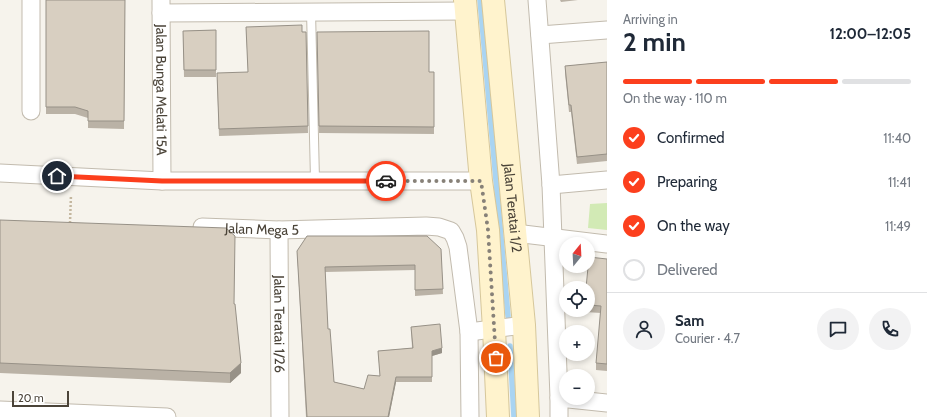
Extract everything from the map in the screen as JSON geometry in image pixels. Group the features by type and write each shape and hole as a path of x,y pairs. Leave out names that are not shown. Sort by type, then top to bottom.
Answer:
{"main road":[{"name":"Jalan Teratai 1/2","path":"493,0 524,325 528,417"},
{"name":"Jalan Teratai 1/2","path":"465,5 481,181 488,230 498,417"}],"street":[{"path":"31,0 31,111"},
{"path":"537,0 551,185 559,398 558,417"},
{"path":"161,6 311,11 465,5"},
{"name":"Jalan Bunga Melati 15A","path":"161,6 162,181"},
{"path":"540,36 607,30"},
{"path":"0,173 162,181 481,181"},
{"path":"551,185 607,180"},
{"name":"Jalan Mega 5","path":"186,227 279,230 426,226 439,227 451,231 458,247 468,332"},
{"name":"Jalan Teratai 1/26","path":"279,230 280,417"},
{"path":"515,232 607,244"},
{"path":"470,417 468,332 524,325"},
{"path":"595,402 607,403"},
{"path":"0,410 25,414 167,417"}],"lane":[{"path":"311,11 315,180"}],"path":[{"path":"70,223 71,176"}],"green space":[{"path":"607,203 607,230 588,228 590,204"}],"building":[{"path":"46,0 125,0 124,121 88,121 88,111 75,107 46,107"},
{"path":"302,25 302,32 306,32 308,126 219,129 217,73 248,72 246,27"},
{"path":"216,30 216,70 184,70 183,31"},
{"path":"429,31 429,72 434,72 434,127 319,126 317,32"},
{"path":"607,62 607,154 577,157 565,66"},
{"path":"0,220 226,228 235,236 234,304 241,363 230,373 0,363"},
{"path":"307,236 427,236 441,249 443,289 415,290 415,265 325,267 328,329 330,329 334,382 364,389 368,375 380,376 378,351 413,348 411,327 440,324 442,348 432,351 432,377 396,377 388,417 307,417 297,251"},
{"path":"595,258 607,259 607,364 596,363 601,306 595,306 595,281 587,281 587,273 595,273"}],"waterway":[{"path":"480,0 508,316"},
{"path":"510,346 514,417"}],"way so far":[{"path":"386,181 481,181 488,230 496,358"}],"route":[{"path":"57,176 162,181 386,181"}]}
